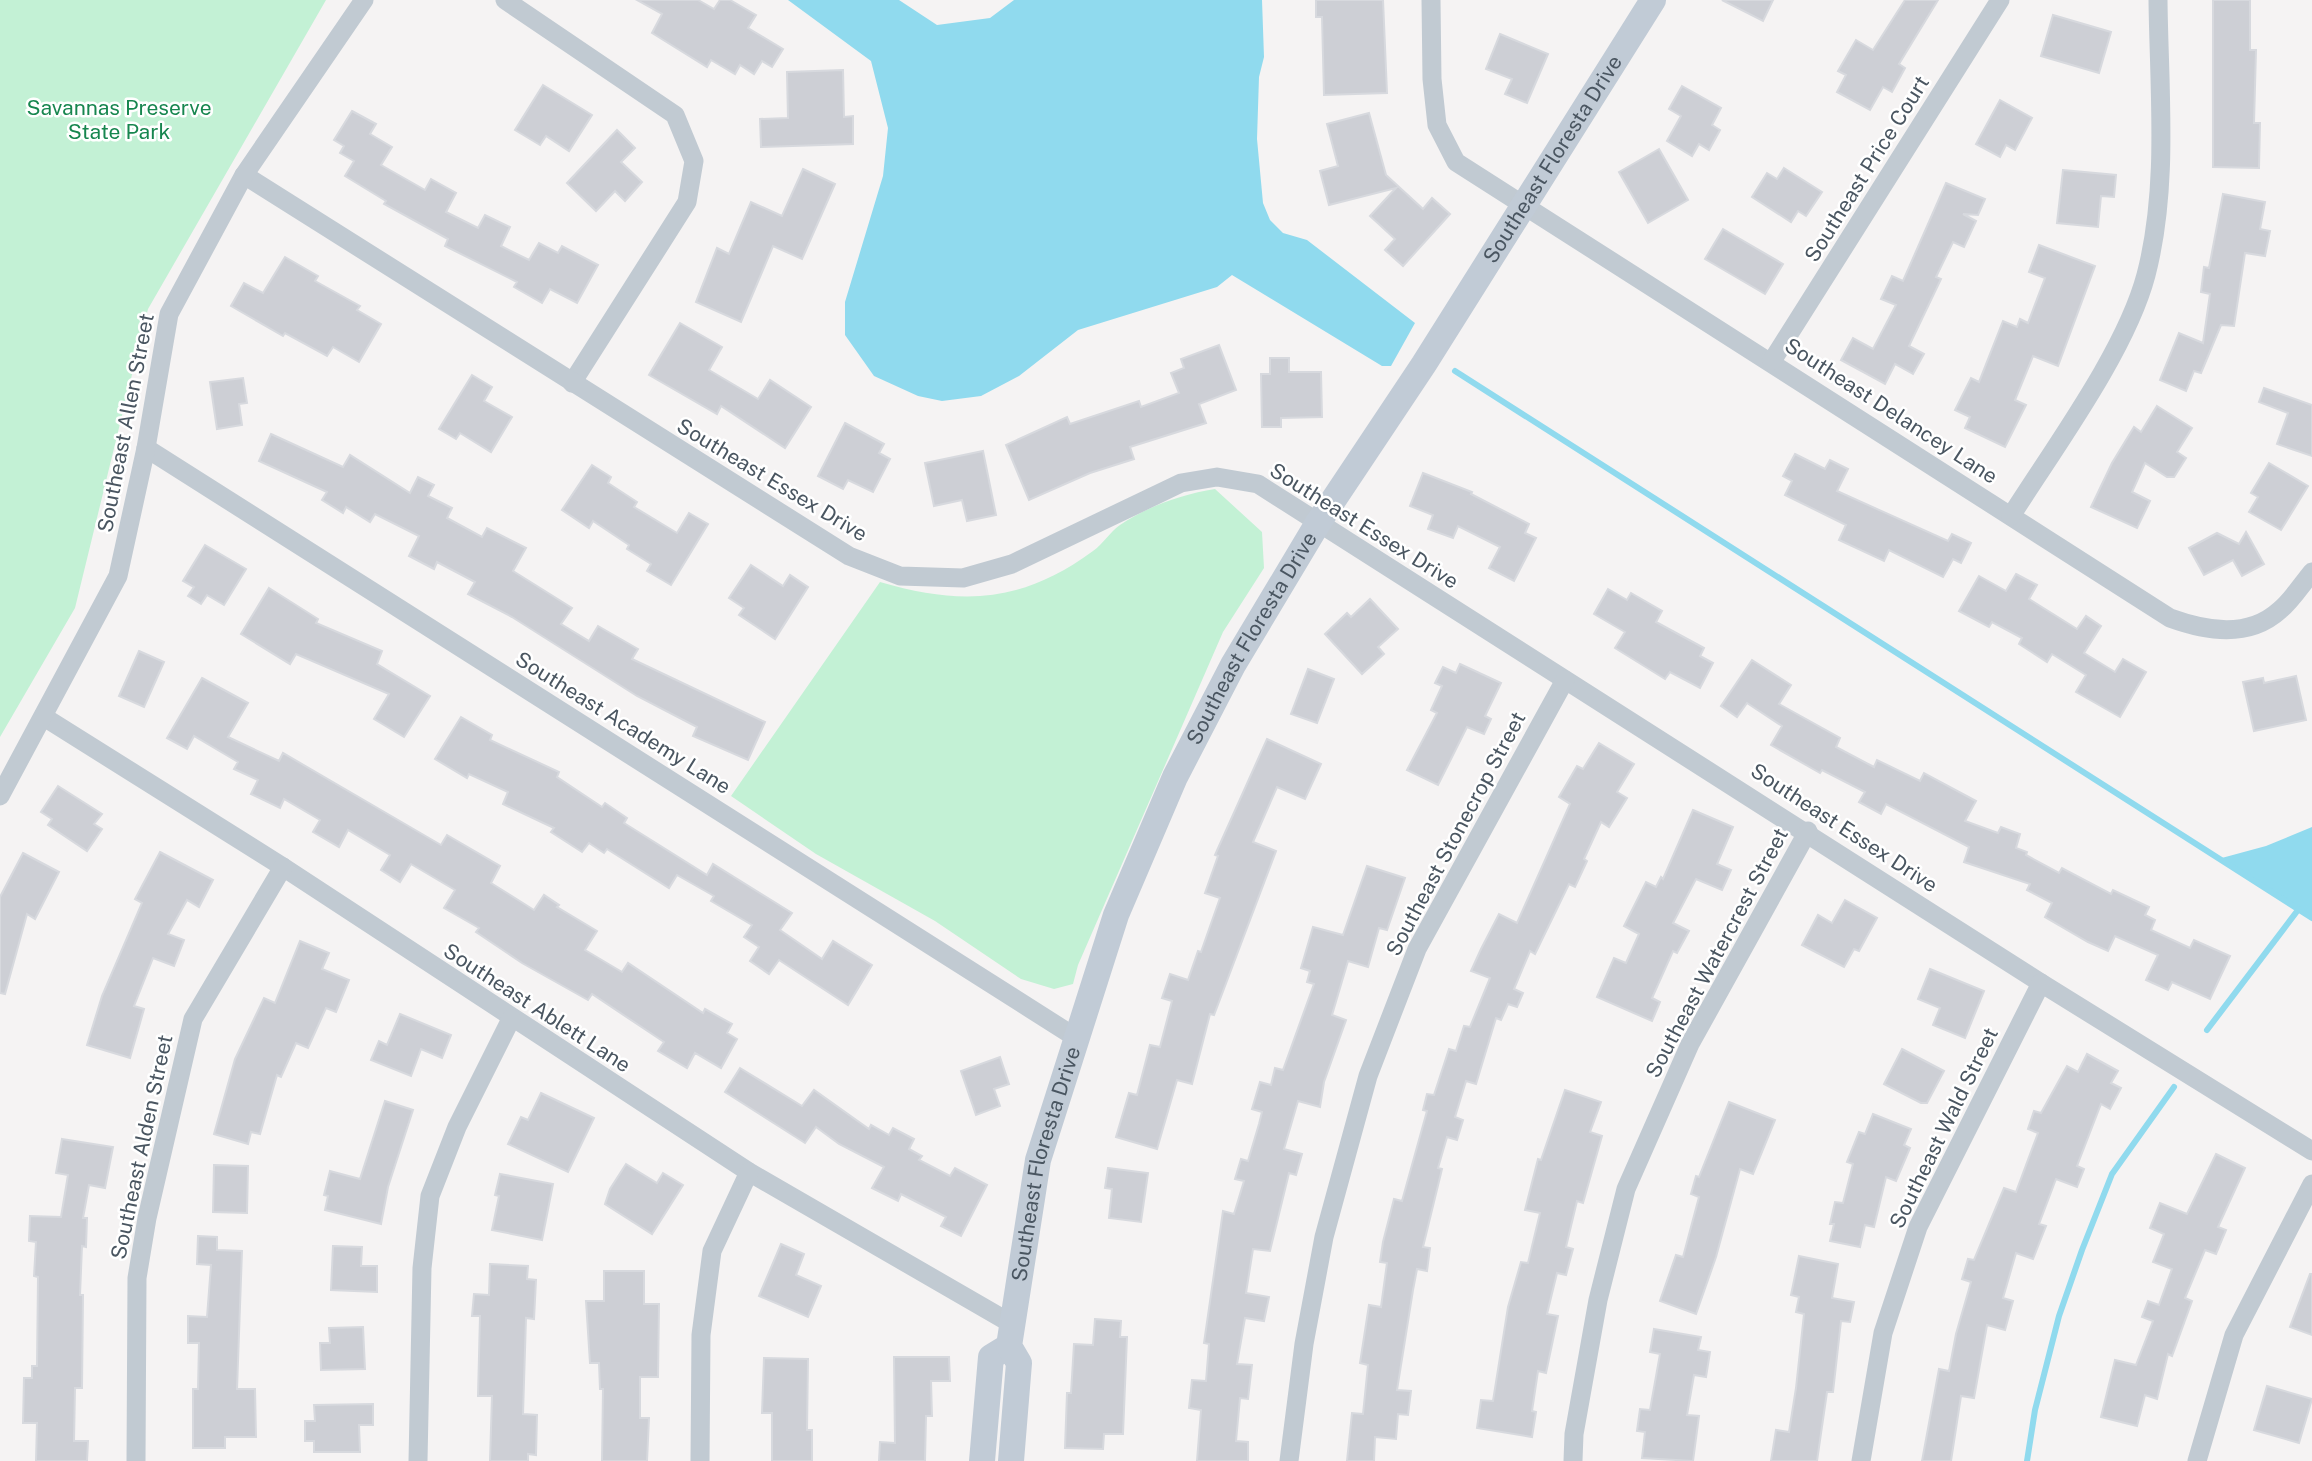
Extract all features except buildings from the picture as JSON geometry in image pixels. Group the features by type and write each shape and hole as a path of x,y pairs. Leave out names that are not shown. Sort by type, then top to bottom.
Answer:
{"street":[{"name":"Southeast Allen Street","path":"0,796 118,576 146,448 169,314 244,174 364,0"},
{"path":"505,0 675,115 694,161 687,202 572,383"},
{"name":"Southeast Delancey Lane","path":"1432,0 1432,79 1437,125 1456,162 1521,206 1772,361 2170,618 2202,629 2244,629 2279,612 2312,572"},
{"name":"Southeast Floresta Drive","path":"1011,1461 1019,1363 1011,1335 1038,1160 1116,915 1175,777 1233,665 1318,523 1424,364 1653,0"},
{"name":"Southeast Price Court","path":"1772,361 2000,0"},
{"path":"2011,516 2116,347 2146,276 2160,180 2158,0"},
{"name":"Southeast Essex Drive","path":"244,174 849,556 900,576 963,578 1012,564 1181,483 1217,477 1258,484 1808,831 2041,983 2312,1151"},
{"name":"Southeast Academy Lane","path":"146,448 1075,1037"},
{"name":"Southeast Stonecrop Street","path":"1289,1461 1304,1344 1324,1237 1368,1076 1417,949 1565,680"},
{"name":"Southeast Ablett Lane","path":"44,717 283,867 749,1172 1011,1335"},
{"name":"Southeast Watercrest Street","path":"1573,1461 1574,1434 1598,1300 1626,1189 1689,1044 1808,831"},
{"name":"Southeast Alden Street","path":"136,1461 137,1278 146,1218 193,1019 283,867"},
{"name":"Southeast Wald Street","path":"1861,1461 1883,1333 1918,1227 2041,983"},
{"path":"418,1461 422,1268 430,1196 457,1127 512,1019"},
{"path":"699,1461 701,1335 712,1251 749,1172"},
{"path":"2197,1461 2234,1335 2312,1184"},
{"name":"Southeast Floresta Drive","path":"982,1461 991,1357 1011,1335"}],"green space":[{"name":"Savannas Preserve State Park","path":"0,0 326,0 148,309 75,608 0,737"},
{"path":"1215,489 1262,532 1264,568 1223,632 1078,965 1073,984 1054,989 1021,979 935,921 816,854 731,796 880,582 938,595 991,595 1016,590 1067,568 1097,548 1120,525 1142,512 1178,498"}],"water":[{"path":"788,0 899,0 937,25 990,18 1014,0 1262,0 1264,57 1259,77 1257,139 1263,203 1270,220 1283,233 1307,240 1415,323 1391,366 1382,366 1232,275 1217,287 1078,330 1019,376 981,396 942,401 918,396 874,376 845,335 845,302 883,176 888,128 871,61"},
{"path":"2312,827 2312,918 2218,859 2266,846"}],"waterway":[{"path":"1455,371 2312,918"},
{"path":"2207,1030 2298,910"},
{"path":"2027,1461 2035,1410 2059,1316 2082,1250 2112,1174 2174,1087"}]}
